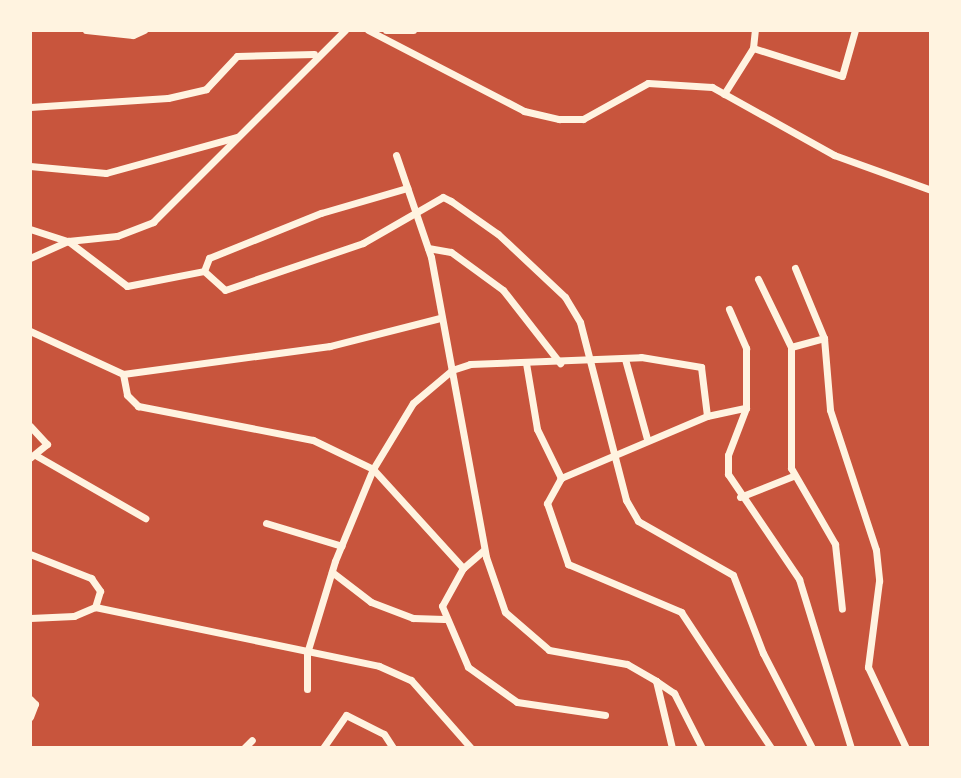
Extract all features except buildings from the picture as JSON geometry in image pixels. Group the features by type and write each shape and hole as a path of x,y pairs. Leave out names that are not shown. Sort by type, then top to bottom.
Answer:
{"street":[{"path":"86,30 133,35 144,30"},
{"path":"30,258 68,241 117,236 153,222 241,136 314,54 345,30"},
{"path":"368,30 524,111 559,119 583,119 648,83 712,87 834,155 931,190"},
{"path":"386,30 413,30"},
{"path":"724,94 753,48 755,30"},
{"path":"753,48 842,76 855,30"},
{"path":"30,107 168,98 206,89 237,56 314,54"},
{"path":"30,166 106,173 241,136"},
{"path":"396,155 428,248 484,550 505,612 549,650 627,664 674,693 702,748"},
{"path":"30,229 68,241 133,288 204,271 219,254 407,188"},
{"path":"204,271 225,290 282,274 417,216 443,197 498,234 565,297 580,322 588,363 618,454 626,500 638,521 712,561 744,591 763,653 812,748"},
{"path":"428,248 451,253 503,290 561,363"},
{"path":"795,268 824,338 833,423 876,551 879,581 869,667 906,748"},
{"path":"758,279 791,347 788,448 793,476 835,544 842,609"},
{"path":"729,309 746,348 746,408 728,455 728,474 740,496 799,579 851,748"},
{"path":"30,331 123,374 330,346 440,318"},
{"path":"791,347 824,338"},
{"path":"625,359 648,439"},
{"path":"307,689 307,653 332,572 373,470 413,403 452,370 526,363 588,363 625,359 701,367 707,416"},
{"path":"526,363 537,429 561,478"},
{"path":"123,374 127,395 138,406 313,440 373,470 463,568"},
{"path":"746,408 707,416 561,478 547,503 568,564 681,612 771,748"},
{"path":"30,426 47,444 33,457 145,518"},
{"path":"740,496 793,476"},
{"path":"265,523 342,546"},
{"path":"484,550 463,568 442,606 444,619 468,667 495,692 540,708 605,715"},
{"path":"30,554 91,578 100,591 95,607"},
{"path":"332,572 371,602 414,618 444,619"},
{"path":"30,618 74,616 95,607 307,653 346,656 411,680 471,748"},
{"path":"656,681 671,748"},
{"path":"30,699 35,704 30,717"},
{"path":"323,748 346,715 384,734 393,748"},
{"path":"244,748 252,740"}]}
